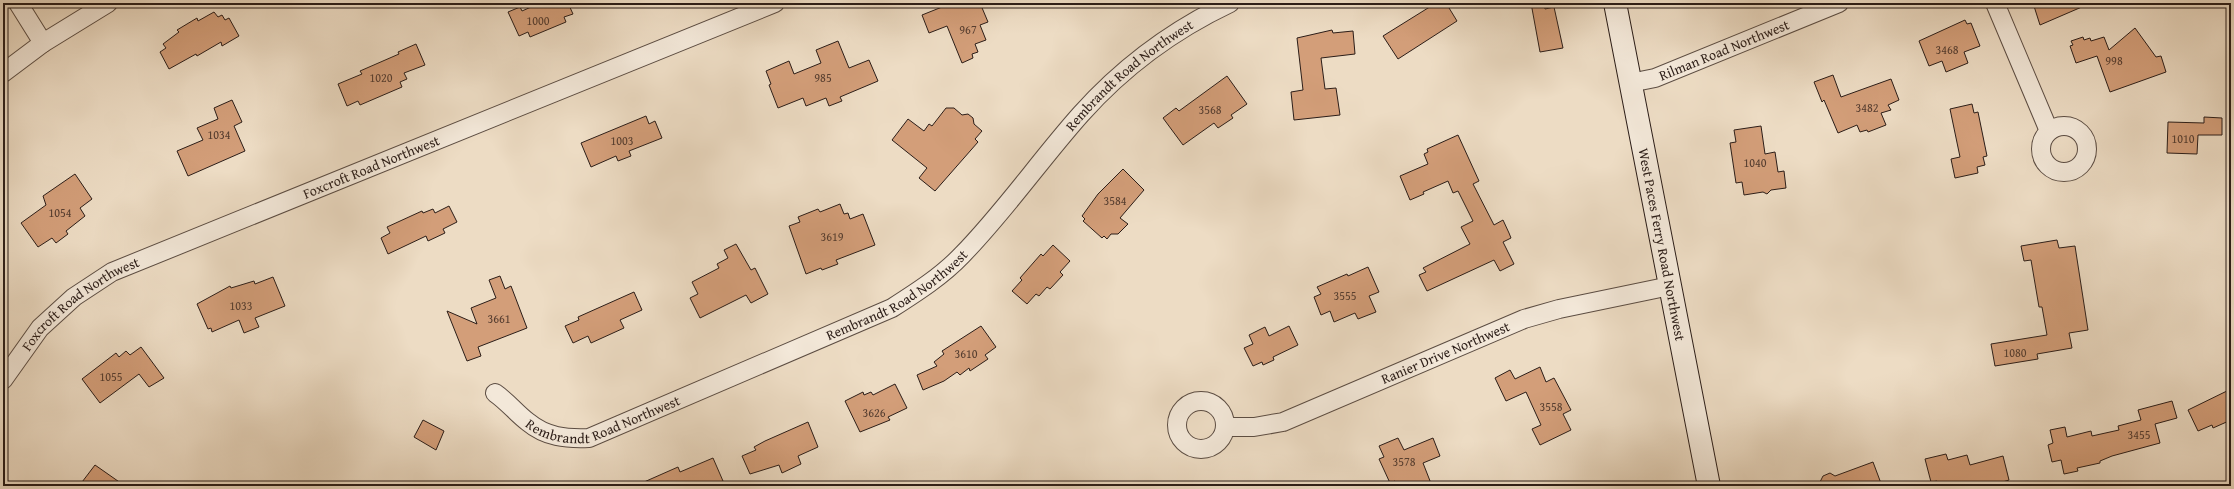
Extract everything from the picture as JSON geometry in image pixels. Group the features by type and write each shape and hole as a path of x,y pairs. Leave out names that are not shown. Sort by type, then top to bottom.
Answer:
{"main road":[{"name":"West Paces Ferry Road Northwest","path":"1615,3 1709,486"}],"street":[{"path":"18,3 43,43"},
{"path":"3,73 43,43 108,3"},
{"name":"Foxcroft Road Northwest","path":"3,380 40,328 74,297 112,272 774,3"},
{"name":"Rembrandt Road Northwest","path":"495,393 507,401 527,422 543,432 565,439 589,438 892,308 927,286 962,256 1003,210 1080,115 1115,80 1163,41 1200,18 1230,3"},
{"name":"Rilman Road Northwest","path":"1630,83 1655,78 1839,3"},
{"path":"1996,3 2049,131"},
{"name":"Ranier Drive Northwest","path":"1225,427 1254,427 1282,422 1524,319 1559,309 1670,286"}],"building":[{"path":"540,3 568,3 573,14 564,17 566,22 530,37 528,32 519,36 508,12 520,7 522,11"},
{"path":"952,3 980,3 988,22 980,25 986,40 975,44 978,52 972,54 973,58 962,63 947,26 929,33 922,15"},
{"path":"1436,3 1446,3 1457,21 1398,59 1383,36"},
{"path":"1531,3 1544,3 1545,9 1554,7 1563,48 1540,52"},
{"path":"2033,3 2091,3 2040,25"},
{"path":"214,12 218,17 222,15 225,20 229,18 239,36 222,46 221,42 197,56 196,54 169,69 160,52 166,48 163,44 179,32 177,30 197,18 198,21"},
{"path":"1965,20 1967,24 1971,23 1980,46 1964,52 1968,63 1946,72 1942,61 1929,66 1919,41"},
{"path":"2135,28 2156,57 2161,56 2166,72 2110,92 2097,56 2076,63 2070,46 2073,45 2071,41 2083,37 2084,40 2090,38 2091,41 2104,37 2109,50"},
{"path":"1332,30 1333,33 1353,31 1355,54 1321,58 1325,89 1336,88 1340,115 1294,120 1291,92 1303,90 1297,38"},
{"path":"838,41 849,68 869,60 878,81 840,97 842,101 829,106 826,98 806,106 803,98 778,108 769,85 771,84 766,71 789,61 794,74 821,63 816,50"},
{"path":"416,44 425,65 404,73 407,79 400,82 402,87 360,105 358,101 347,106 338,84 362,74 360,71 399,54 398,52"},
{"path":"1833,75 1841,97 1891,79 1899,100 1888,105 1891,110 1881,113 1886,125 1868,132 1867,130 1860,132 1857,125 1838,133 1824,100 1822,102 1814,82"},
{"path":"1227,76 1247,104 1231,115 1233,118 1218,128 1214,123 1183,145 1163,118 1176,108 1179,111"},
{"path":"232,100 242,122 234,126 245,151 188,176 177,151 203,140 197,128 218,119 214,108"},
{"path":"1972,104 1974,113 1978,112 1987,156 1983,157 1985,165 1977,167 1978,173 1955,178 1951,159 1960,157 1950,109"},
{"path":"946,108 954,108 962,115 968,114 973,118 974,124 982,131 975,139 978,142 935,191 919,178 927,168 892,140 908,119 924,131 929,124 932,126"},
{"path":"646,116 649,124 655,121 662,138 629,151 631,156 618,161 616,156 591,167 581,143"},
{"path":"2204,117 2222,118 2222,135 2198,135 2197,154 2167,153 2168,122 2204,123"},
{"path":"1761,126 1765,154 1775,152 1778,172 1784,171 1786,188 1771,190 1767,194 1763,192 1744,195 1742,182 1736,183 1730,143 1736,142 1734,130"},
{"path":"1458,135 1479,181 1473,184 1494,225 1503,220 1509,233 1511,238 1503,242 1514,264 1500,271 1494,260 1427,291 1419,275 1426,272 1423,268 1470,244 1461,227 1473,221 1458,191 1453,193 1448,181 1423,192 1424,194 1410,200 1400,176 1428,164 1424,154 1428,152 1427,149"},
{"path":"1123,169 1144,190 1120,218 1128,224 1118,234 1111,234 1107,239 1104,236 1102,238 1083,221 1085,219 1082,216 1098,194"},
{"path":"75,174 92,199 80,208 85,216 66,231 68,234 56,243 52,238 38,247 21,223 46,205 43,196"},
{"path":"840,204 844,214 848,213 850,219 863,214 875,245 836,260 838,264 822,270 821,268 806,274 789,226 800,222 798,217 818,209 820,212"},
{"path":"449,206 457,222 443,229 445,233 428,241 426,236 388,254 381,238 390,233 387,227 422,211 423,213 433,209 435,213"},
{"path":"2057,240 2059,248 2075,246 2088,330 2069,333 2072,348 2037,354 2038,359 1995,366 1991,344 2047,335 2042,307 2039,307 2031,260 2024,261 2021,246"},
{"path":"736,244 751,270 755,268 768,294 751,303 746,295 700,318 690,298 698,294 692,282 719,268 717,264 728,258 724,250"},
{"path":"1053,245 1070,261 1060,272 1063,275 1050,289 1047,287 1039,296 1036,294 1027,304 1012,291 1022,280 1020,278 1041,254 1043,256"},
{"path":"1368,267 1379,292 1369,296 1376,312 1358,319 1355,313 1334,322 1330,311 1321,315 1314,297 1321,294 1317,287"},
{"path":"500,276 505,289 511,286 527,328 478,347 481,356 467,361 447,311 477,324 471,308 496,298 489,280"},
{"path":"273,277 285,306 255,318 259,327 244,333 239,320 212,332 211,328 208,329 197,304 230,286 231,288 254,281 255,284"},
{"path":"634,292 642,310 620,320 624,328 591,343 588,336 573,343 565,326 579,320 578,317"},
{"path":"981,326 996,347 985,355 988,359 970,371 969,368 960,375 957,372 944,381 923,390 917,375 937,366 934,362 944,354 942,351"},
{"path":"1289,326 1298,345 1273,357 1274,360 1263,365 1262,362 1253,366 1244,348 1253,344 1249,335 1265,327 1269,336"},
{"path":"141,347 164,378 149,387 139,374 100,403 82,379 116,353 119,357 126,351 130,355"},
{"path":"1540,367 1546,382 1554,378 1571,410 1563,414 1571,430 1540,445 1532,429 1541,425 1526,392 1506,401 1495,378 1510,370 1515,379"},
{"path":"895,384 907,408 888,417 890,420 860,432 845,401 863,392 864,395 871,392 873,395"},
{"path":"2231,389 2231,420 2213,428 2212,425 2198,431 2188,410"},
{"path":"2172,401 2177,418 2155,424 2160,443 2112,456 2100,461 2100,463 2077,468 2078,471 2064,474 2061,460 2052,462 2048,445 2053,443 2050,430 2065,427 2067,437 2091,431 2092,436 2119,430 2118,426 2141,420 2138,410"},
{"path":"423,420 444,431 436,450 414,437"},
{"path":"808,422 818,447 798,456 801,464 782,473 779,465 750,474 742,456 756,450 754,447 765,441"},
{"path":"1398,438 1404,450 1433,438 1440,456 1423,463 1432,486 1397,486 1395,481 1390,483 1379,459 1384,457 1379,446"},
{"path":"1946,454 1948,460 1967,455 1970,465 2003,456 2009,480 1990,486 1939,486 1937,481 1931,482 1925,459"},
{"path":"713,458 723,481 711,486 635,486 678,467 680,472"},
{"path":"1873,462 1882,486 1813,486 1820,482 1823,476 1830,473 1835,476"},
{"path":"95,465 125,486 79,486"}]}
